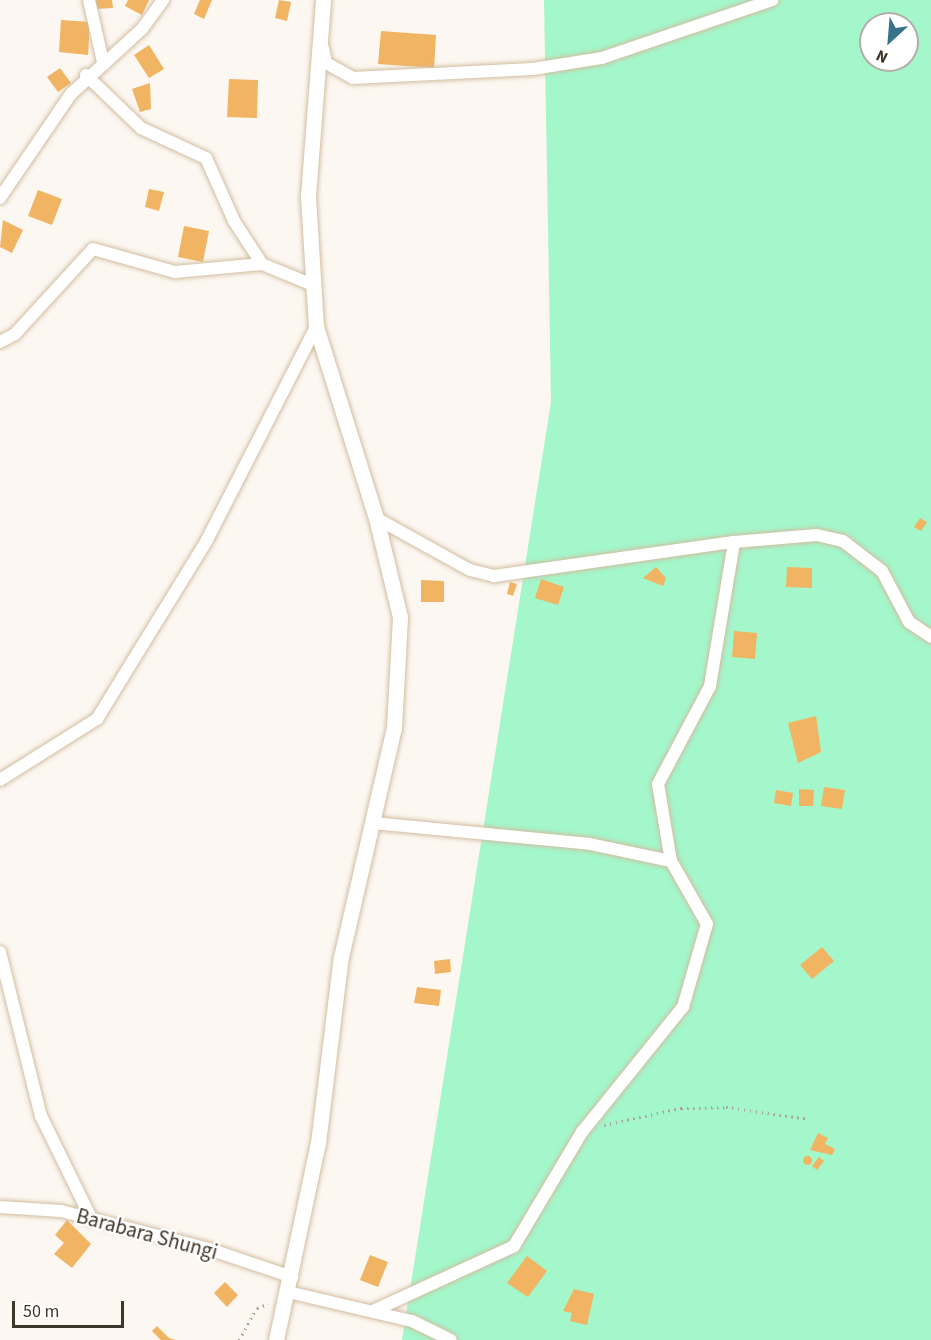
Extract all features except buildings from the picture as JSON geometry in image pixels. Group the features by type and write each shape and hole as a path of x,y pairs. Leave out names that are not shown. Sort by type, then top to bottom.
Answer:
{"street":[{"path":"89,0 103,62"},
{"path":"0,198 86,75 142,29 163,0"},
{"path":"276,1340 318,1143 341,957 394,728 400,616 376,518 316,327 308,196 322,43 323,0"},
{"path":"322,43 326,63 353,78 533,69 612,55 772,0"},
{"path":"86,75 141,128 206,158 234,221 262,264"},
{"path":"0,342 15,334 93,249 175,272 262,264 315,286"},
{"path":"0,780 97,719 207,540 316,327"},
{"path":"376,518 470,570 494,576 734,542 817,535 843,541 882,571 909,622 931,637"},
{"path":"373,1311 514,1246 582,1132 636,1062 676,1021 699,958 707,924 671,861 658,784 710,686 734,542"},
{"path":"373,823 590,844 671,861"},
{"path":"0,952 42,1116 92,1220"},
{"name":"Barabara Shungi","path":"0,1207 92,1220 209,1249 288,1291 373,1311 436,1330 451,1340"}],"path":[{"path":"582,1132 681,1107 726,1107 808,1119"},
{"path":"239,1340 256,1308 288,1291"}],"green space":[{"path":"544,0 931,0 931,1340 402,1340 551,402"}]}
